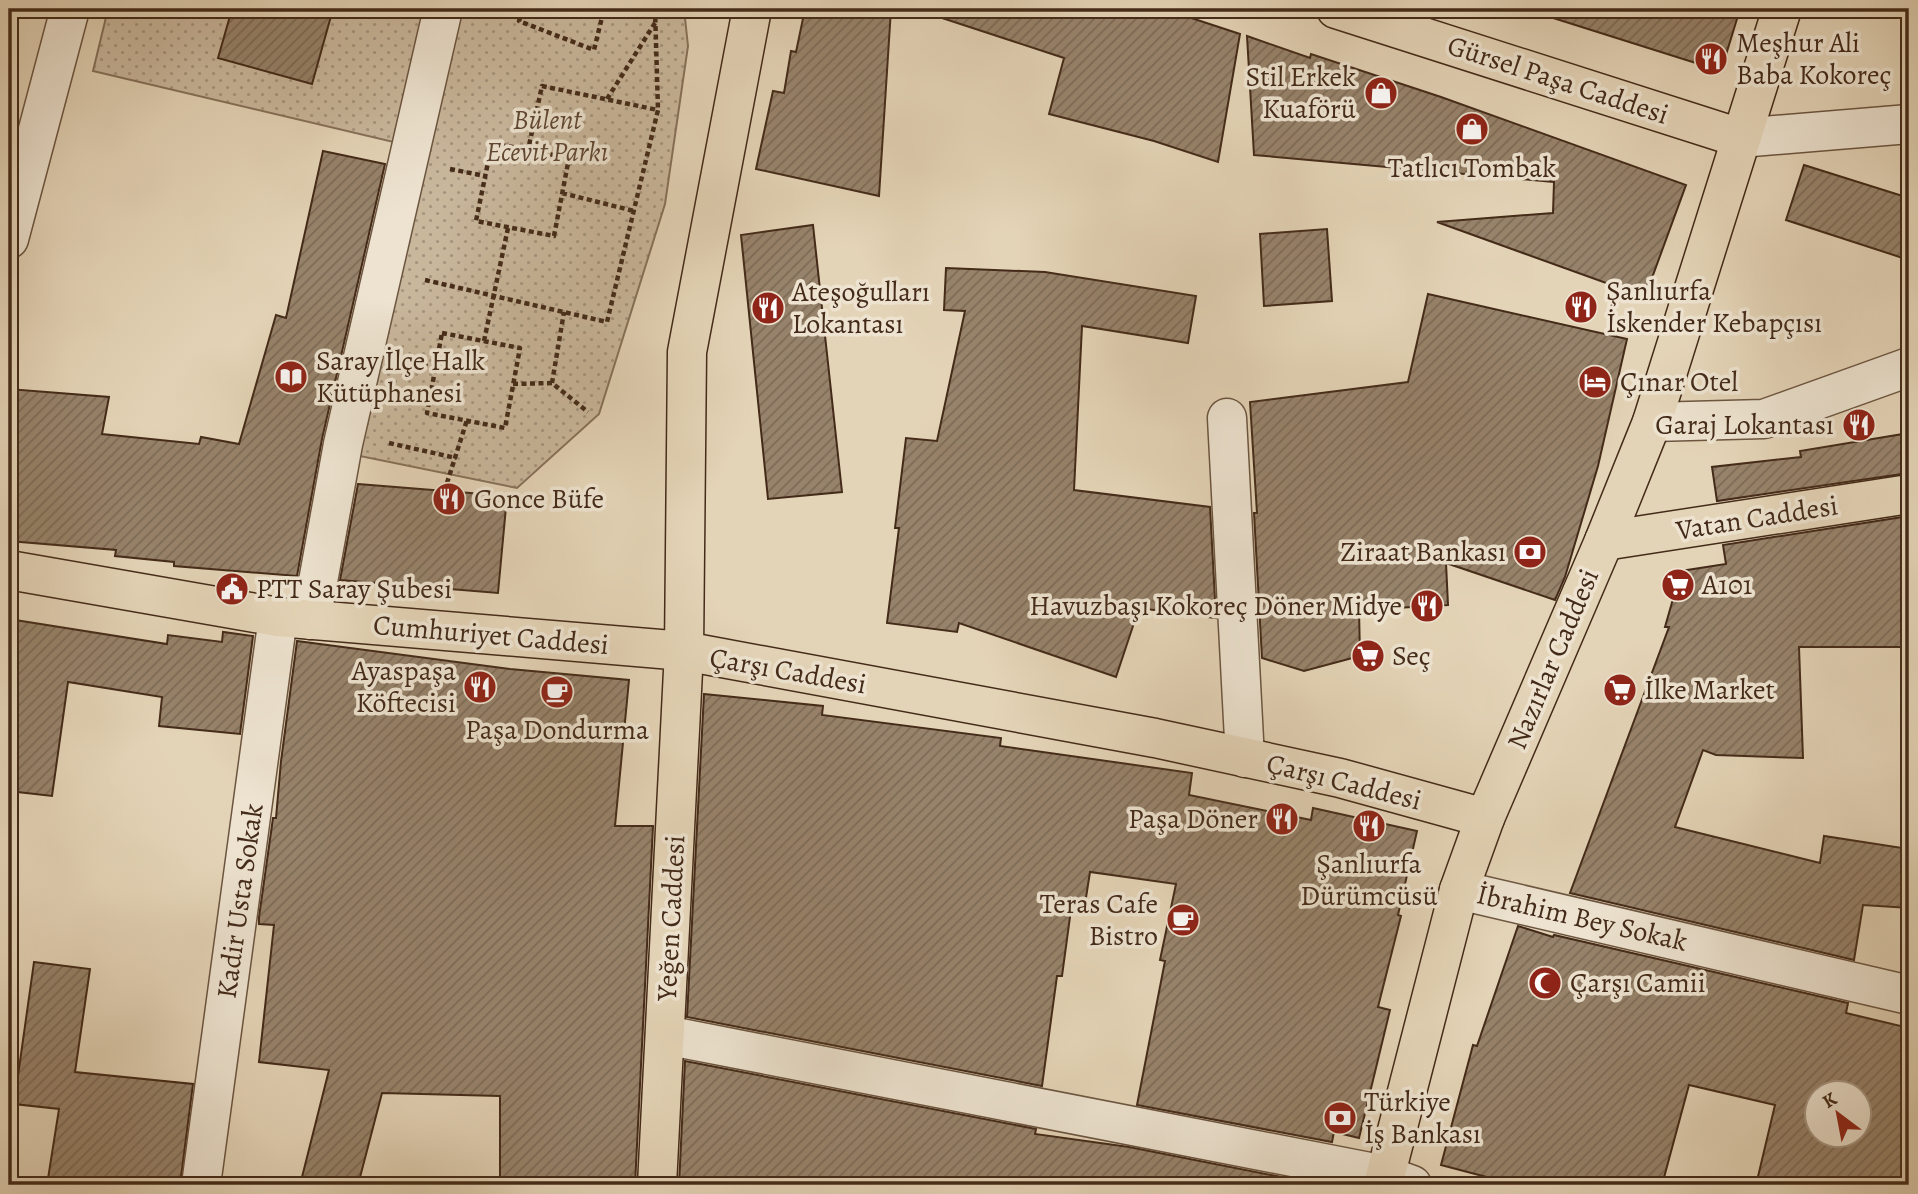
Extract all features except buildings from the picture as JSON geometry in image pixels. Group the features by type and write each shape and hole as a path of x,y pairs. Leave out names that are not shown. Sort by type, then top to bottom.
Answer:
{"main road":[{"name":"Çarşı Caddesi","path":"752,9 687,352 684,651 1155,738 1340,778 1485,818"},
{"name":"Gürsel Paşa Caddesi","path":"1336,9 1740,138"},
{"name":"Nazırlar Caddesi","path":"1393,1182 1459,890 1485,818 1652,422 1782,9"},
{"name":"Vatan Caddesi","path":"1604,541 1909,494"},
{"name":"Cumhuriyet Caddesi","path":"9,570 295,618 684,651"},
{"name":"Yeğen Caddesi","path":"657,1185 684,651"}],"street":[{"path":"9,239 70,9"},
{"name":"Kadir Usta Sokak","path":"201,1185 295,618 343,444 443,9"},
{"path":"1740,138 1909,124"},
{"path":"1652,422 1764,419 1909,367"},
{"path":"1227,418 1245,758"},
{"name":"İbrahim Bey Sokak","path":"1459,890 1909,995"},
{"path":"665,1035 1393,1182"}],"path":[{"path":"523,9 519,21 594,50 604,9"},
{"path":"415,278 607,322 658,110 655,9"},
{"path":"607,99 656,22"},
{"path":"528,149 542,86 658,110"},
{"path":"492,143 528,149 569,158 554,236 476,221 492,143"},
{"path":"562,193 634,211"},
{"path":"484,341 508,228"},
{"path":"552,383 564,312"},
{"path":"443,333 520,348 505,428 427,413 436,368 443,333"},
{"path":"402,360 436,368"},
{"path":"513,384 552,383 588,412"},
{"path":"447,483 467,420"}],"green space":[{"name":"Bülent Ecevit Parkı","path":"108,9 684,9 688,46 665,204 599,414 517,488 355,455 419,148 93,71"}],"place":[{"name":"Meşhur Ali Baba Kokoreç","path":"1711,59"},
{"name":"Stil Erkek Kuaförü","path":"1381,93"},
{"name":"Tatlıcı Tombak","path":"1472,129"},
{"name":"Şanlıurfa İskender Kebapçısı","path":"1581,307"},
{"name":"Ateşoğulları Lokantası","path":"768,308"},
{"name":"Saray İlçe Halk Kütüphanesi","path":"291,377"},
{"name":"Çınar Otel","path":"1595,382"},
{"name":"Garaj Lokantası","path":"1859,425"},
{"name":"Gonce Büfe","path":"449,499"},
{"name":"Ziraat Bankası","path":"1530,552"},
{"name":"A101","path":"1678,585"},
{"name":"PTT Saray Şubesi","path":"232,589"},
{"name":"Havuzbaşı Kokoreç Döner Midye","path":"1427,606"},
{"name":"Seç","path":"1368,656"},
{"name":"Ayaspaşa Köftecisi","path":"480,687"},
{"name":"İlke Market","path":"1620,690"},
{"name":"Paşa Dondurma","path":"557,692"},
{"name":"Paşa Döner","path":"1282,819"},
{"name":"Şanlıurfa Dürümcüsü","path":"1369,826"},
{"name":"Teras Cafe Bistro","path":"1183,920"},
{"name":"Çarşı Camii","path":"1545,983"},
{"name":"Türkiye İş Bankası","path":"1340,1118"}]}
